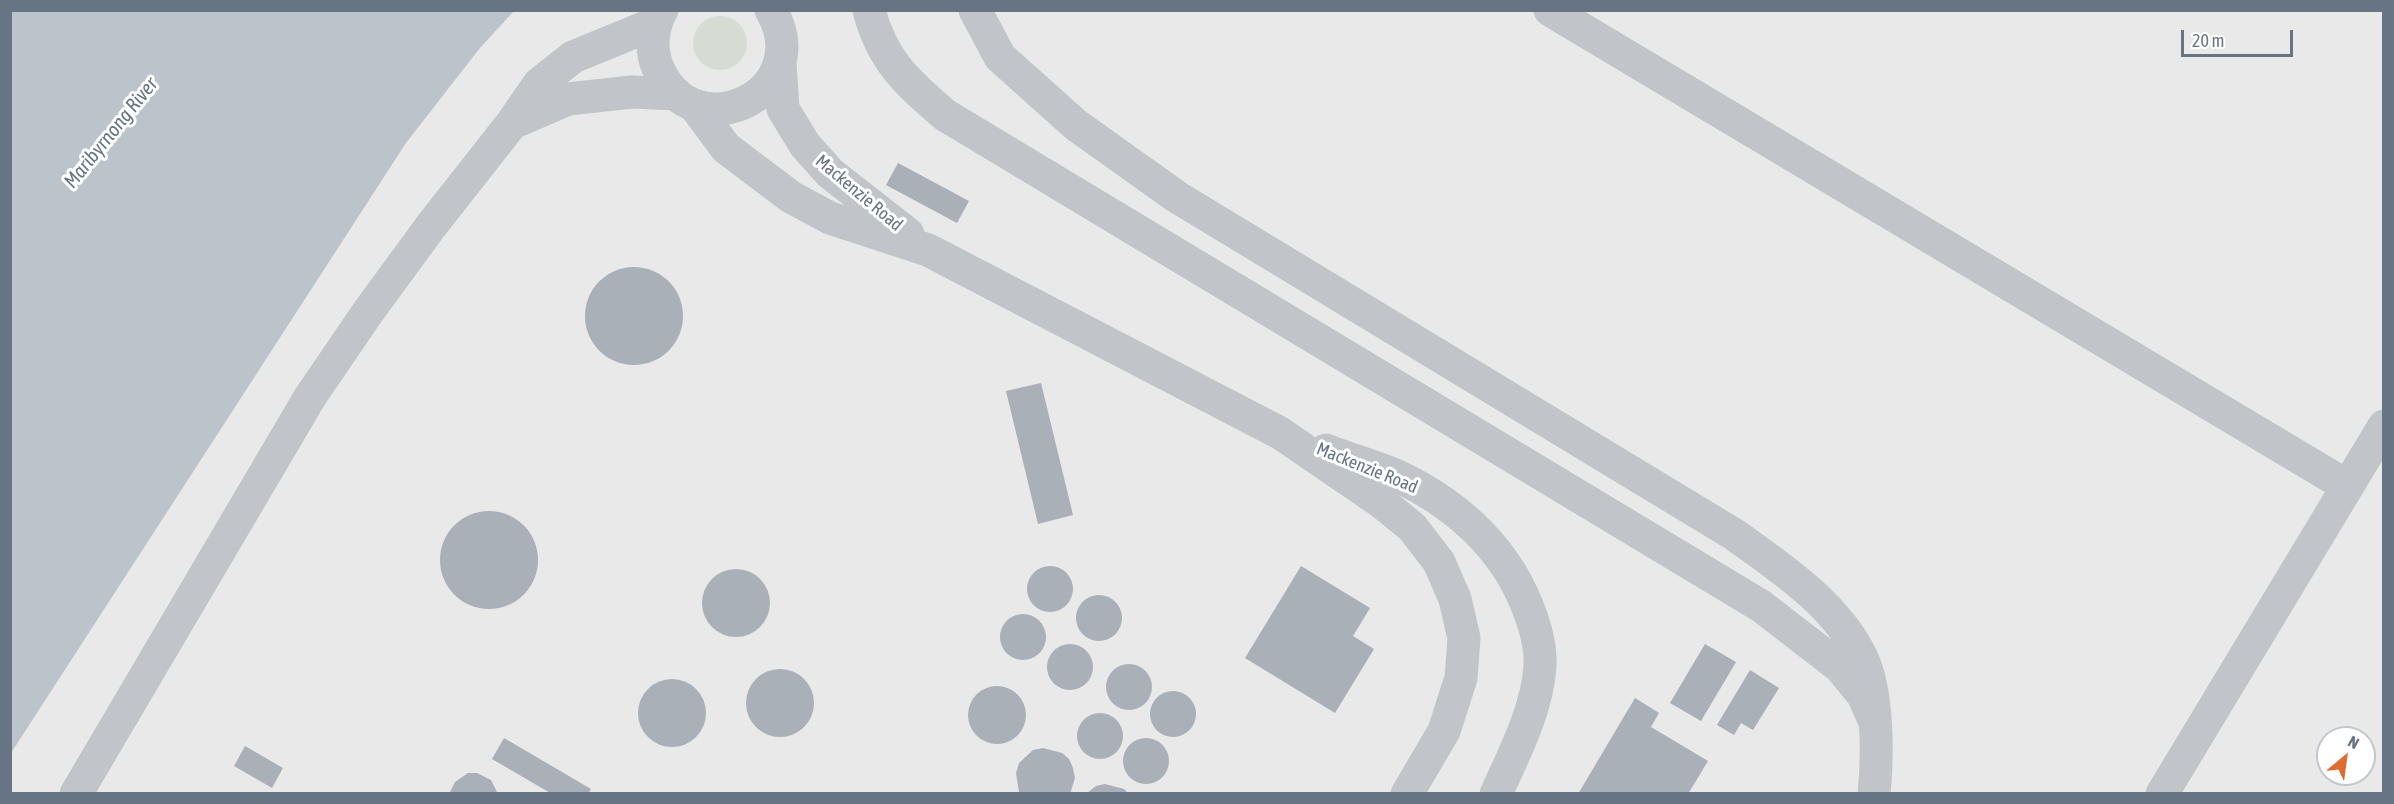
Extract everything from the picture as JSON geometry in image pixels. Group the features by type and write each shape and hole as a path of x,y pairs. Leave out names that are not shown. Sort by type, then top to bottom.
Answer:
{"lane":[{"path":"869,10 879,43 893,66 945,115 1761,606 1840,667 1863,695 1875,722"},
{"path":"975,10 1000,57 1076,125 1177,197 1735,535 1779,567 1845,629 1863,659 1875,722 1877,754 1874,794"},
{"path":"1550,10 2347,486"},
{"path":"76,794 310,397 431,226 512,123 539,84 573,57 660,14"},
{"name":"Mackenzie Road","path":"660,14 653,42 655,62 663,79 685,99 726,148 791,197 830,218 928,250 1280,433 1381,502 1412,527 1439,562 1455,599 1464,638 1461,678 1444,731 1407,794"},
{"name":"Mackenzie Road","path":"776,14 782,42 780,63 783,109 805,145 830,173 928,250"},
{"path":"512,123 568,99 632,92 685,99 712,109 729,108 746,103 761,93 772,79 780,63"},
{"path":"2162,794 2384,426"},
{"name":"Mackenzie Road","path":"1280,433 1395,476 1439,499 1466,520 1496,550 1518,584 1535,626 1540,664 1532,707 1519,744 1496,794"}],"shaded area":[{"path":"514,11 2383,11 2383,793 11,794 10,753 406,143 480,48"},
{"path":"720,16 730,18 739,24 745,33 747,43 745,53 739,62 730,68 720,70 710,68 701,62 695,53 693,43 695,33 701,24 710,18"}],"water":[{"name":"Maribyrnong River","path":"11,10 514,11 480,48 406,143 11,753"}],"building":[{"path":"898,163 969,201 957,223 886,185"},
{"path":"634,267 653,271 669,281 679,297 683,316 679,335 669,351 653,361 634,365 615,361 599,351 589,335 585,316 589,297 599,281 615,271"},
{"path":"1041,383 1073,515 1038,524 1006,391"},
{"path":"489,511 508,515 524,525 534,541 538,560 534,579 524,595 508,605 489,609 470,605 454,595 444,579 440,560 444,541 454,525 470,515"},
{"path":"1050,566 1066,573 1073,589 1066,605 1050,612 1034,605 1027,589 1034,573"},
{"path":"1301,566 1370,608 1353,636 1374,649 1335,713 1245,658"},
{"path":"736,569 749,572 760,579 767,590 770,603 767,616 760,627 749,634 736,637 723,634 712,627 705,616 702,603 705,590 712,579 723,572"},
{"path":"1099,595 1108,596 1115,602 1121,609 1121,627 1115,634 1108,640 1099,641 1090,640 1083,634 1077,627 1076,618 1077,609 1083,602 1090,596"},
{"path":"1023,614 1032,615 1040,620 1045,628 1045,646 1040,654 1032,659 1023,660 1014,659 1006,654 1001,646 1000,637 1001,628 1006,620 1014,615"},
{"path":"1070,644 1079,645 1086,651 1092,658 1092,676 1086,683 1079,689 1070,690 1061,689 1054,683 1048,676 1047,667 1048,658 1054,651 1061,645"},
{"path":"1705,644 1736,662 1701,721 1670,703"},
{"path":"1129,664 1138,665 1145,671 1151,678 1151,696 1145,703 1138,709 1129,710 1120,709 1113,703 1107,696 1106,687 1107,678 1113,671 1120,665"},
{"path":"780,669 793,672 804,679 811,690 814,703 811,716 804,727 793,734 780,737 767,734 756,727 749,716 746,703 749,690 756,679 767,672"},
{"path":"1750,670 1779,688 1753,730 1741,723 1734,735 1717,725"},
{"path":"672,679 685,682 696,689 703,700 706,713 703,726 696,737 685,744 672,747 659,744 648,737 641,726 638,713 641,700 648,689 659,682"},
{"path":"991,686 1003,686 1018,694 1026,709 1026,721 1018,736 1003,744 991,744 976,736 968,721 968,709 976,694"},
{"path":"1173,691 1189,698 1196,714 1189,730 1173,737 1157,730 1150,714 1157,698"},
{"path":"1635,698 1659,713 1651,727 1708,761 1688,794 1578,794"},
{"path":"1100,713 1109,714 1116,720 1122,727 1122,745 1116,752 1109,758 1100,759 1091,758 1084,752 1078,745 1077,736 1078,727 1084,720 1091,714"},
{"path":"504,738 591,789 588,794 552,794 492,759"},
{"path":"1146,738 1162,745 1169,761 1162,777 1146,784 1130,777 1123,761 1130,745"},
{"path":"245,746 283,768 272,788 234,766"},
{"path":"1043,748 1062,753 1069,759 1075,778 1070,794 1021,794 1019,792 1016,773 1019,763 1033,750"},
{"path":"468,773 477,773 491,780 498,794 449,794 455,782"},
{"path":"1105,784 1124,789 1129,794 1086,794 1096,786"}]}
